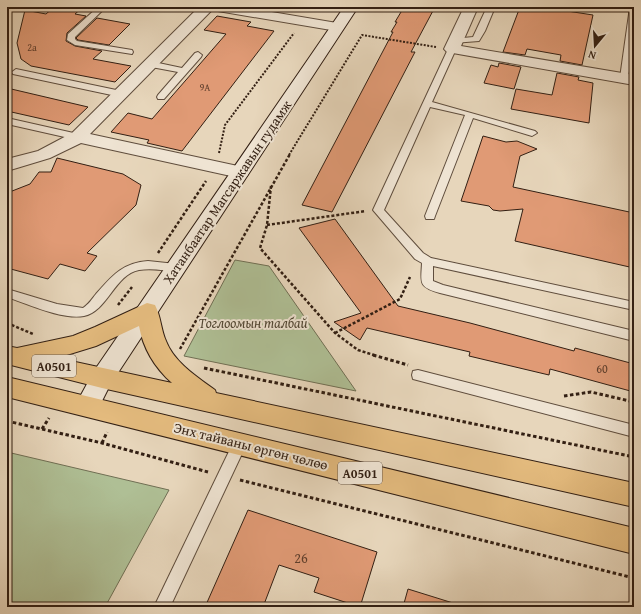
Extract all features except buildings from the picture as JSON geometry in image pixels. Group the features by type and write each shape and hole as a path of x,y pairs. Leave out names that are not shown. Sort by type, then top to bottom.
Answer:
{"highway":[{"path":"9,356 49,351 86,341 118,328 148,311 154,341 166,363 186,382 212,402"},
{"name":"A0501","path":"9,356 102,378 634,495"},
{"name":"Энх тайваны өргөн чөлөө","path":"7,387 634,541"}],"street":[{"path":"7,166 41,156 61,148 78,137 207,7"},
{"path":"216,7 337,27"},
{"name":"Хатанбаатар Магсаржавын гудамж","path":"87,406 102,378 351,7"},
{"path":"470,7 454,45 629,79"},
{"path":"78,137 240,172"}],"lane":[{"path":"102,7 71,36 71,40 74,43 129,52"},
{"path":"491,7 476,39 454,45 378,210 424,258 634,306"},
{"path":"629,79 634,7"},
{"path":"161,97 198,55"},
{"path":"149,64 184,71"},
{"path":"16,72 121,94"},
{"path":"427,103 470,114 532,134"},
{"path":"430,216 470,114"},
{"path":"7,122 78,137"},
{"path":"424,258 428,283 440,289 634,336"},
{"path":"7,293 69,311 86,311 93,307 121,274 135,266 149,264 176,268"},
{"path":"418,375 634,431"},
{"path":"162,607 240,444"}],"path":[{"path":"114,310 149,264 216,167 225,125 302,21"},
{"path":"177,355 272,184 362,35 454,45"},
{"path":"272,184 267,225 260,248 335,333 358,350 406,364"},
{"path":"267,225 378,210"},
{"path":"335,333 400,300 424,258"},
{"path":"196,367 634,457"},
{"path":"7,421 102,443 225,476 634,578"}],"green space":[{"name":"Тоглоомын талбай","path":"235,260 269,266 356,391 184,356"},
{"path":"7,452 169,490 105,607 7,607"}]}
